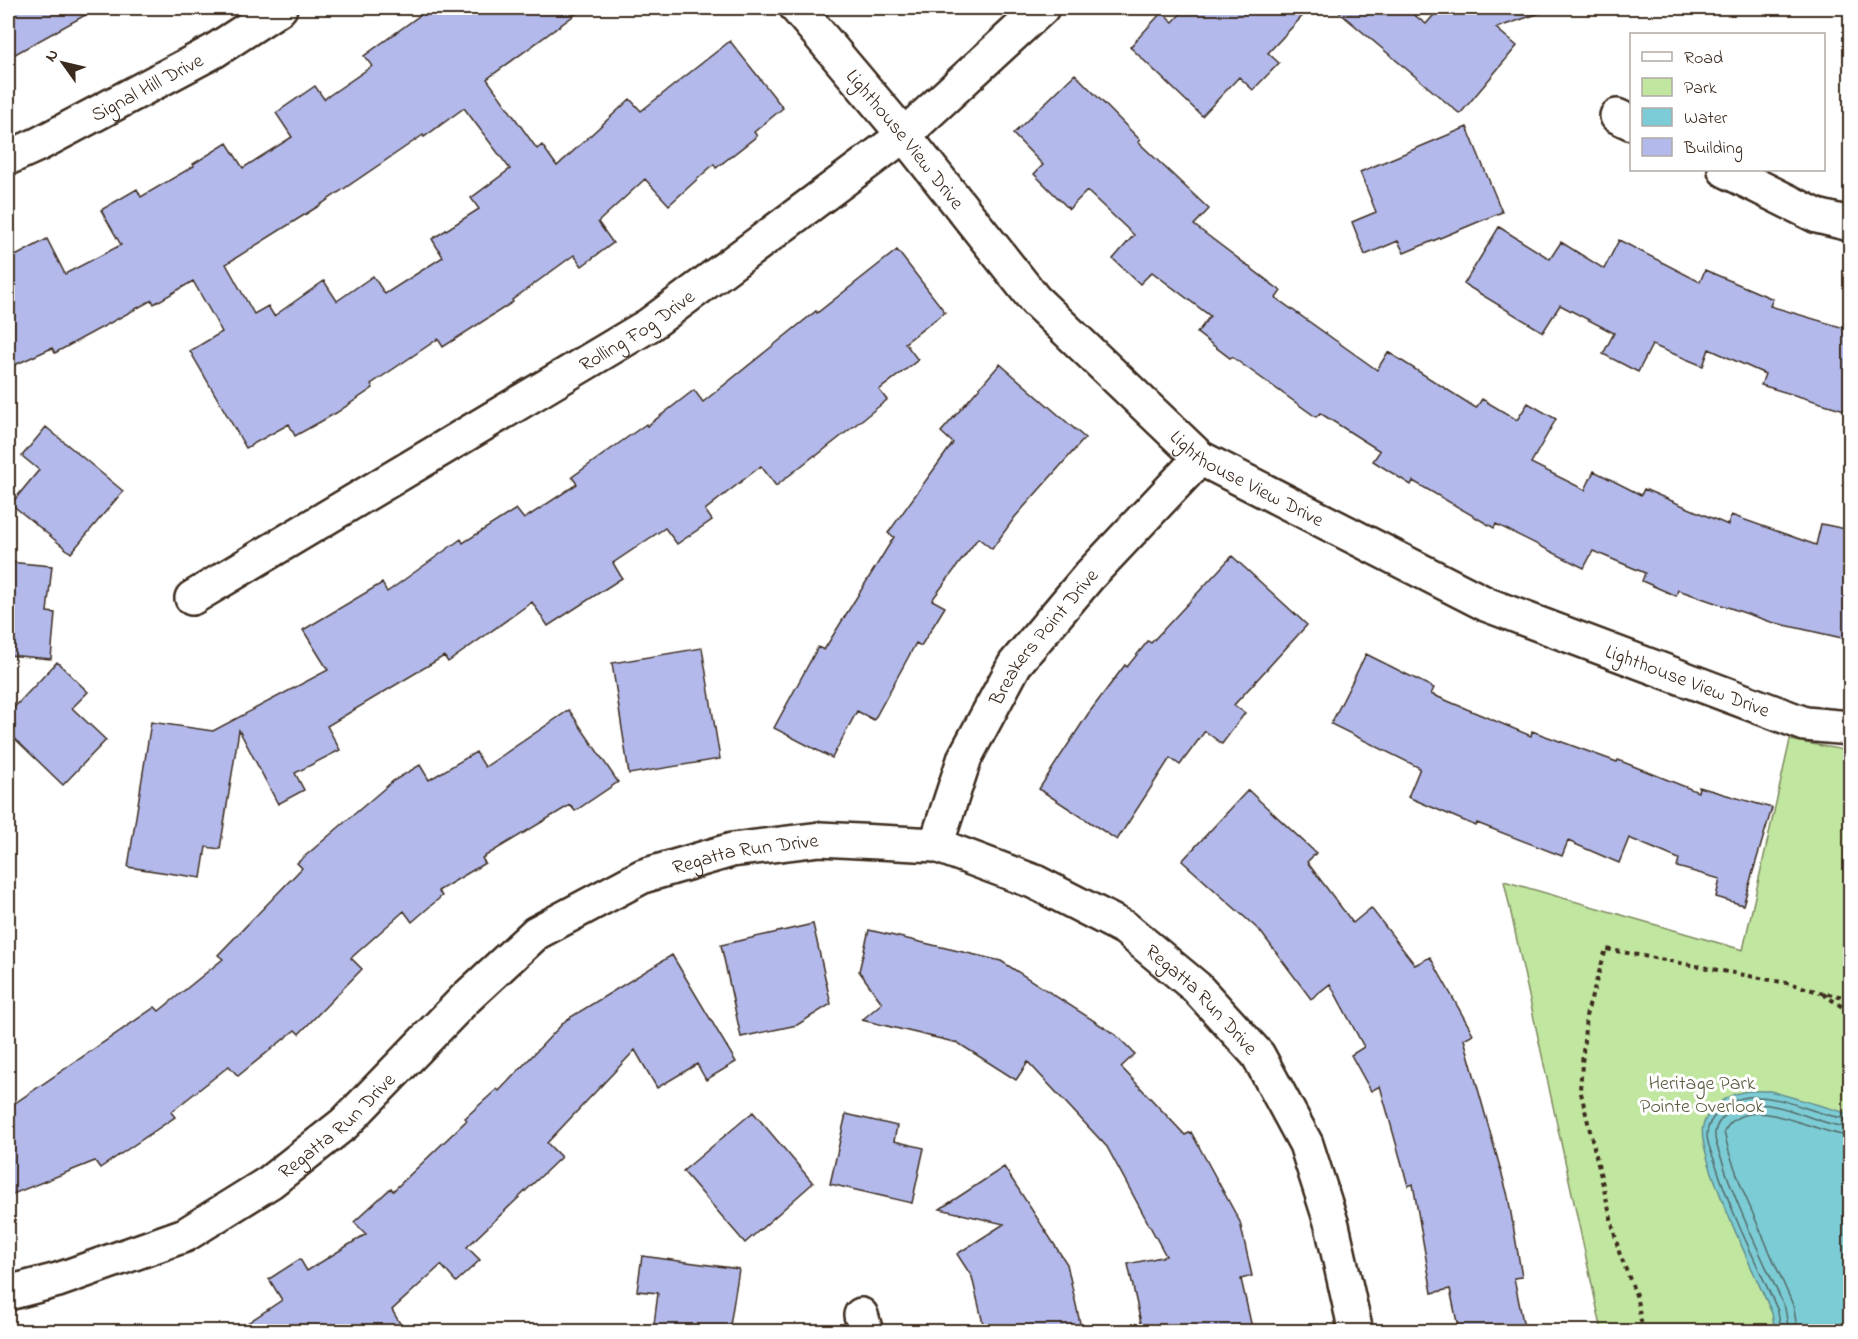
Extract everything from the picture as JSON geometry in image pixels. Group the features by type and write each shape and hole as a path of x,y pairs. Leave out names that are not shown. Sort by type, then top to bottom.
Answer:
{"street":[{"name":"Signal Hill Drive","path":"8,158 39,144 214,51 280,8"},
{"name":"Lighthouse View Drive","path":"797,8 904,135 1035,300 1200,458 1488,606 1805,724 1851,728"},
{"name":"Rolling Fog Drive","path":"192,598 649,325 904,135 1042,8"},
{"path":"1727,171 1817,216 1851,224"},
{"name":"Breakers Point Drive","path":"936,844 965,757 1016,664 1089,576 1200,458"},
{"name":"Regatta Run Drive","path":"8,1293 58,1280 185,1235 270,1182 345,1123 466,998 536,933 643,876 732,850 820,839 936,844 1035,882 1125,928 1196,987 1258,1055 1306,1144 1332,1225 1356,1332"}],"path":[{"path":"1643,1332 1636,1295 1619,1252 1580,1089 1586,1016 1606,949 1792,984 1822,993 1851,998"},
{"path":"1822,993 1851,1012"}],"green space":[{"name":"Heritage Park Pointe Overlook","path":"1790,740 1850,751 1850,943 1845,969 1850,970 1850,1331 1602,1331 1504,881 1743,950"}],"water":[{"path":"1749,1091 1770,1091 1850,1114 1850,1331 1775,1331 1772,1313 1729,1217 1708,1162 1703,1140 1703,1126 1713,1109 1724,1100 1737,1094"}],"building":[{"path":"8,8 98,8 8,58"},
{"path":"430,8 584,8 487,79 537,149 542,145 557,166 630,99 641,111 730,41 783,108 754,132 757,136 716,168 714,164 669,205 645,179 598,222 613,243 582,266 574,255 512,300 513,302 443,347 438,339 371,384 373,388 336,413 295,436 289,424 246,448 190,351 222,332 193,281 154,304 152,300 55,353 52,348 8,368 8,260 47,239 65,274 121,245 101,210 137,189 141,197 194,166 193,164 227,143 243,168 292,137 276,113 315,86 324,99 372,66 364,56","holes":["464,108 510,169 471,198 479,209 432,239 443,257 385,294 373,276 337,301 324,281 274,316 268,306 254,314 226,264 317,207 423,135 424,137"]},
{"path":"1186,8 1310,8 1268,53 1279,63 1253,90 1239,77 1202,116 1130,47 1162,12 1173,22"},
{"path":"1334,8 1405,8 1426,24 1440,8 1542,8 1543,12 1496,28 1517,46 1460,114"},
{"path":"1075,74 1140,140 1138,142 1209,209 1194,225 1281,291 1276,298 1377,370 1388,352 1476,408 1482,399 1517,420 1528,403 1556,419 1531,463 1585,490 1594,471 1641,495 1644,489 1728,525 1731,515 1816,545 1821,524 1851,530 1851,640 1771,622 1678,590 1676,596 1642,581 1645,573 1593,551 1584,568 1496,524 1494,528 1413,481 1411,485 1373,461 1380,451 1320,413 1316,417 1232,357 1230,358 1197,333 1210,316 1152,272 1140,284 1113,259 1134,235 1087,191 1069,209 1034,174 1043,165 1013,134"},
{"path":"1467,127 1502,212 1404,253 1398,241 1365,255 1352,222 1376,212 1360,172"},
{"path":"1499,227 1550,259 1561,242 1604,269 1619,240 1700,282 1705,270 1773,299 1770,306 1851,330 1851,412 1761,385 1765,374 1709,349 1703,366 1652,345 1638,372 1603,354 1614,333 1560,305 1543,332 1464,284"},
{"path":"897,250 945,312 905,343 918,360 879,390 887,400 776,486 761,466 705,510 712,520 677,544 665,528 613,563 622,578 548,626 532,602 448,662 444,656 327,726 340,750 295,773 304,790 278,804 239,730 220,849 206,847 201,878 128,867 151,722 213,731 328,670 303,630 382,583 387,592 461,539 463,543 516,509 524,519 577,484 572,477 646,424 647,426 694,390 703,402 816,311 817,313"},
{"path":"1000,364 1085,438 1015,517 992,549 978,538 932,600 945,607 921,646 916,643 874,720 857,711 832,758 774,728 818,647 824,650 894,537 888,533 953,443 941,432"},
{"path":"46,427 123,491 71,553 11,504 39,470 22,456"},
{"path":"1232,556 1307,625 1234,705 1245,713 1222,744 1205,731 1180,765 1170,758 1117,840 1039,789 1088,714 1125,665 1127,667 1148,641 1151,643"},
{"path":"8,562 52,566 47,612 55,613 51,659 8,655"},
{"path":"702,648 720,759 629,774 612,663"},
{"path":"1366,654 1434,688 1431,694 1531,736 1532,731 1617,762 1618,760 1698,792 1699,787 1772,808 1743,905 1716,897 1720,879 1677,867 1679,859 1629,838 1619,863 1568,841 1562,856 1477,823 1476,826 1408,797 1420,768 1331,724"},
{"path":"57,662 88,692 72,708 106,740 63,785 8,732 8,714"},
{"path":"569,710 618,782 575,811 570,805 482,858 485,863 438,891 442,896 412,922 404,911 351,958 362,969 299,1034 295,1030 238,1076 229,1066 171,1112 175,1117 100,1168 95,1161 8,1196 8,1108 155,1007 159,1011 223,959 218,955 302,868 297,863 393,781 420,765 429,780 476,752 485,767"},
{"path":"1248,790 1316,853 1307,862 1353,923 1371,908 1415,965 1430,957 1473,1034 1464,1039 1508,1196 1522,1277 1514,1278 1525,1332 1459,1332 1450,1289 1432,1293 1413,1184 1408,1186 1380,1086 1371,1091 1351,1055 1364,1047 1330,984 1311,999 1260,931 1182,861"},
{"path":"813,924 831,1004 797,1025 741,1037 721,945"},
{"path":"869,930 1001,961 1116,1035 1135,1054 1121,1067 1185,1135 1191,1132 1240,1222 1252,1276 1241,1279 1253,1332 1143,1332 1128,1264 1166,1256 1107,1147 1028,1062 1016,1080 958,1043 862,1020 882,1003 859,971"},
{"path":"672,955 736,1062 706,1080 697,1064 657,1088 635,1050 547,1143 561,1157 467,1247 480,1260 456,1282 441,1265 392,1310 405,1332 234,1332 282,1300 269,1279 300,1259 307,1271 366,1234 354,1222 391,1188 393,1191 467,1120 465,1118 497,1089 499,1091 566,1020"},
{"path":"753,1112 813,1183 745,1243 683,1171"},
{"path":"846,1114 897,1126 894,1141 924,1148 912,1203 830,1184"},
{"path":"1004,1167 1067,1264 1082,1332 985,1332 972,1277 957,1254 1004,1224 940,1209"},
{"path":"642,1256 739,1269 729,1332 653,1332 658,1293 637,1291"}]}
